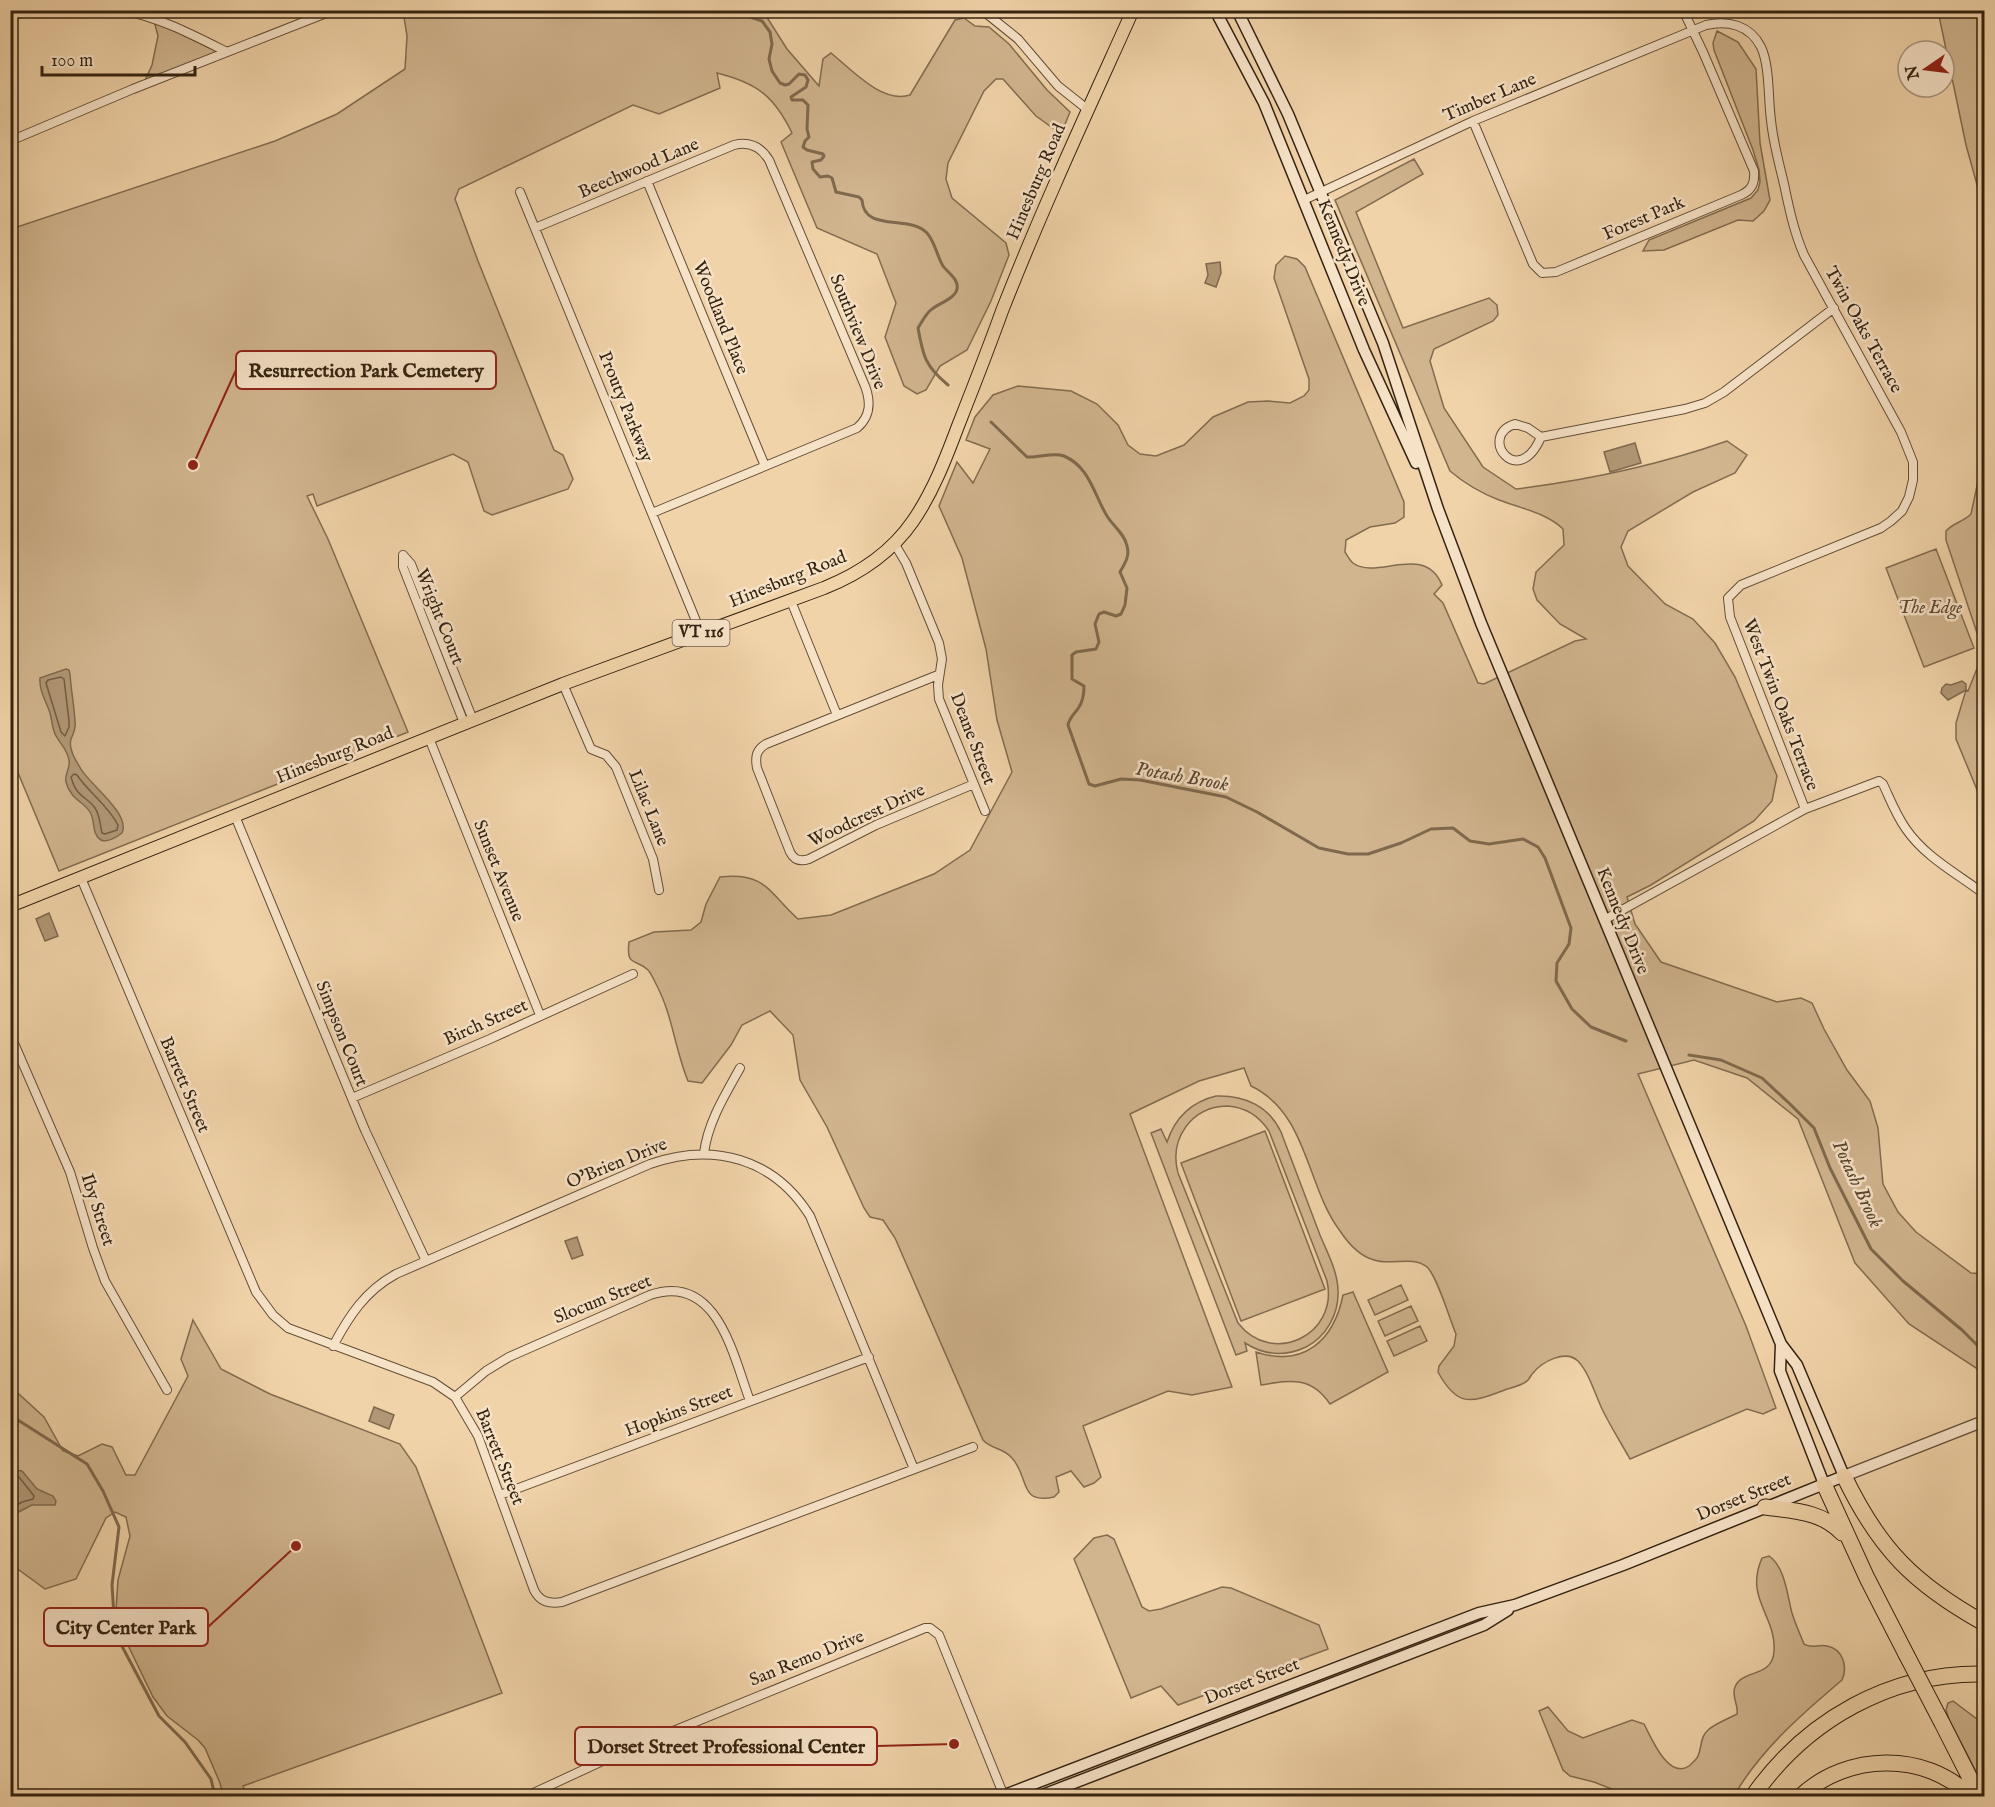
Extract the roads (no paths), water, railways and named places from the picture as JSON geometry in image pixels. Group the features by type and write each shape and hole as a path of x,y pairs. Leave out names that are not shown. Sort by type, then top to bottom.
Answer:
{"highway":[{"path":"1844,1476 1872,1528 1900,1563 1933,1592 1984,1623"},
{"path":"1824,1484 1852,1545 1979,1797"},
{"path":"1765,1507 1824,1518 1852,1545"},
{"path":"1753,1797 1775,1767 1800,1743 1829,1720 1852,1706 1887,1690 1911,1683 1946,1676 1984,1674"},
{"path":"1801,1797 1837,1773 1863,1765 1881,1763 1910,1765 1929,1770 1955,1783 1970,1797"}],"main road":[{"name":"Hinesburg Road","path":"10,906 563,684 791,601 846,578 876,560 894,543 920,510 949,453 1018,272 1087,109 1133,10"},
{"name":"Kennedy Drive","path":"1215,10 1264,103 1364,351 1438,509"},
{"name":"Kennedy Drive","path":"1237,10 1288,114 1383,343 1438,509 1481,623 1781,1344 1797,1365 1844,1476"},
{"name":"Kennedy Drive","path":"1781,1344 1780,1371 1824,1484"},
{"name":"Dorset Street","path":"1003,1796 1479,1613 1515,1605 1623,1565 1984,1421"},
{"name":"Dorset Street","path":"1040,1797 1484,1625 1515,1605"}],"street":[{"path":"10,16 33,10"},
{"path":"121,10 133,12 179,29 227,52"},
{"path":"10,141 133,89 334,10"},
{"path":"982,10 1018,39 1058,86 1087,109"},
{"path":"1683,10 1691,31"},
{"name":"Twin Oaks Terrace","path":"1691,31 1714,23 1729,22 1750,33 1761,46 1765,62 1773,134 1794,228 1804,255 1908,446 1913,462 1913,480 1909,497 1902,511 1881,528 1741,585 1728,598"},
{"name":"Timber Lane","path":"1304,200 1473,121 1691,31"},
{"name":"Forest Park","path":"1473,121 1533,264 1542,273 1556,272 1741,195 1753,185 1754,171 1703,52 1691,31"},
{"name":"Beechwood Lane","path":"535,228 734,145 742,143 755,146"},
{"name":"Southview Drive","path":"652,513 857,428 864,421 869,406 865,386 769,160 761,149 755,146"},
{"name":"Woodland Place","path":"647,181 765,466"},
{"name":"Prouty Parkway","path":"520,192 702,633"},
{"path":"1541,437 1531,454 1521,460 1512,460 1505,456 1499,445 1504,430 1515,424 1528,428 1541,437 1685,409 1705,403 1724,392 1834,308"},
{"name":"Deane Street","path":"894,543 906,563 939,643 942,659 938,675 940,704 985,811"},
{"name":"Wright Court","path":"403,555 411,564 469,722 403,567 403,555"},
{"name":"West Twin Oaks Terrace","path":"1604,920 1805,809 1730,617 1728,598"},
{"path":"791,601 837,715"},
{"name":"Woodcrest Drive","path":"938,675 766,744 761,747 756,756 757,768 790,852 799,861 809,860 884,822 974,784"},
{"name":"Lilac Lane","path":"563,684 591,749 606,755 616,767 653,860 659,890"},
{"name":"Sunset Avenue","path":"429,738 540,1015"},
{"path":"1805,809 1879,781 1883,783 1907,831 1918,843 1934,859 1984,894"},
{"name":"Simpson Court","path":"235,816 352,1098 426,1261"},
{"name":"Barrett Street","path":"81,878 256,1292 273,1315 288,1328 433,1382 455,1397 475,1430 534,1590 542,1600 562,1602 973,1447"},
{"name":"Birch Street","path":"352,1098 633,974"},
{"name":"Iby Street","path":"10,1034 70,1172 105,1281 167,1390"},
{"path":"704,1153 709,1129 740,1068"},
{"name":"O'Brien Drive","path":"333,1346 349,1316 371,1292 396,1275 650,1164 679,1156 704,1153 735,1158 759,1168 780,1181 798,1199 815,1227 914,1469"},
{"name":"Slocum Street","path":"455,1397 486,1371 521,1351 650,1295 658,1292 679,1291 698,1298 713,1312 727,1338 750,1401"},
{"name":"Hopkins Street","path":"500,1496 868,1357"},
{"name":"San Remo Drive","path":"527,1797 622,1752 925,1628 930,1628 939,1635 1003,1796"}],"water":[{"path":"1220,262 1221,273 1216,287 1205,283 1208,275 1206,264"},
{"path":"1635,443 1641,463 1610,472 1604,452"},
{"path":"66,669 70,674 75,724 70,743 72,751 86,776 121,817 122,833 109,840 103,841 98,838 89,810 68,788 66,779 69,766 68,756 55,733 42,692 40,678"},
{"path":"1962,681 1966,684 1966,690 1948,700 1941,693 1946,684 1951,685"},
{"path":"49,913 58,936 45,941 36,919"},
{"path":"577,1237 583,1255 572,1259 565,1241"},
{"path":"374,1407 394,1415 389,1429 369,1421"},
{"path":"13,1470 22,1471 37,1489 53,1496 56,1501 55,1505 32,1505 11,1516 11,1472"}],"waterway":[{"name":"Potash Brook","path":"729,10 762,21 770,32 772,44 769,59 772,71 780,83 789,84 799,74 805,75 808,80 806,87 791,97 792,100 803,100 808,105 809,137 803,147 824,156 821,160 812,162 813,169 820,177 832,178 836,192 859,197 870,216 879,220 910,224 927,233 943,266 955,279 956,292 930,311 918,328 926,360 934,372 948,385"},
{"path":"1983,10 1984,16"},
{"name":"Potash Brook","path":"991,422 1027,457 1060,455 1080,467 1086,474 1107,516 1126,542 1127,556 1120,572 1127,588 1125,605 1121,614 1116,616 1104,612 1099,614 1095,624 1099,642 1096,649 1076,652 1072,655 1072,679 1084,688 1080,705 1068,725 1089,784 1095,786 1121,779 1140,780 1226,797 1319,848 1348,854 1368,854 1401,843 1431,829 1453,828 1470,841 1489,844 1523,839 1538,847 1545,858 1571,928 1569,944 1557,963 1556,981 1572,1009 1591,1027 1626,1041"},
{"name":"Potash Brook","path":"1689,1055 1721,1060 1762,1078 1814,1128 1830,1168 1871,1249 1903,1281 1962,1330 1984,1352"},
{"path":"10,1415 87,1464 103,1491 119,1527 112,1585 115,1633 159,1716 185,1742 211,1779 215,1796"}],"place":[{"name":"Resurrection Park Cemetery","path":"193,465"},
{"name":"City Center Park","path":"296,1546"},
{"name":"Dorset Street Professional Center","path":"954,1744"}],"park label":[{"name":"The Edge","path":"1930,608"}]}
